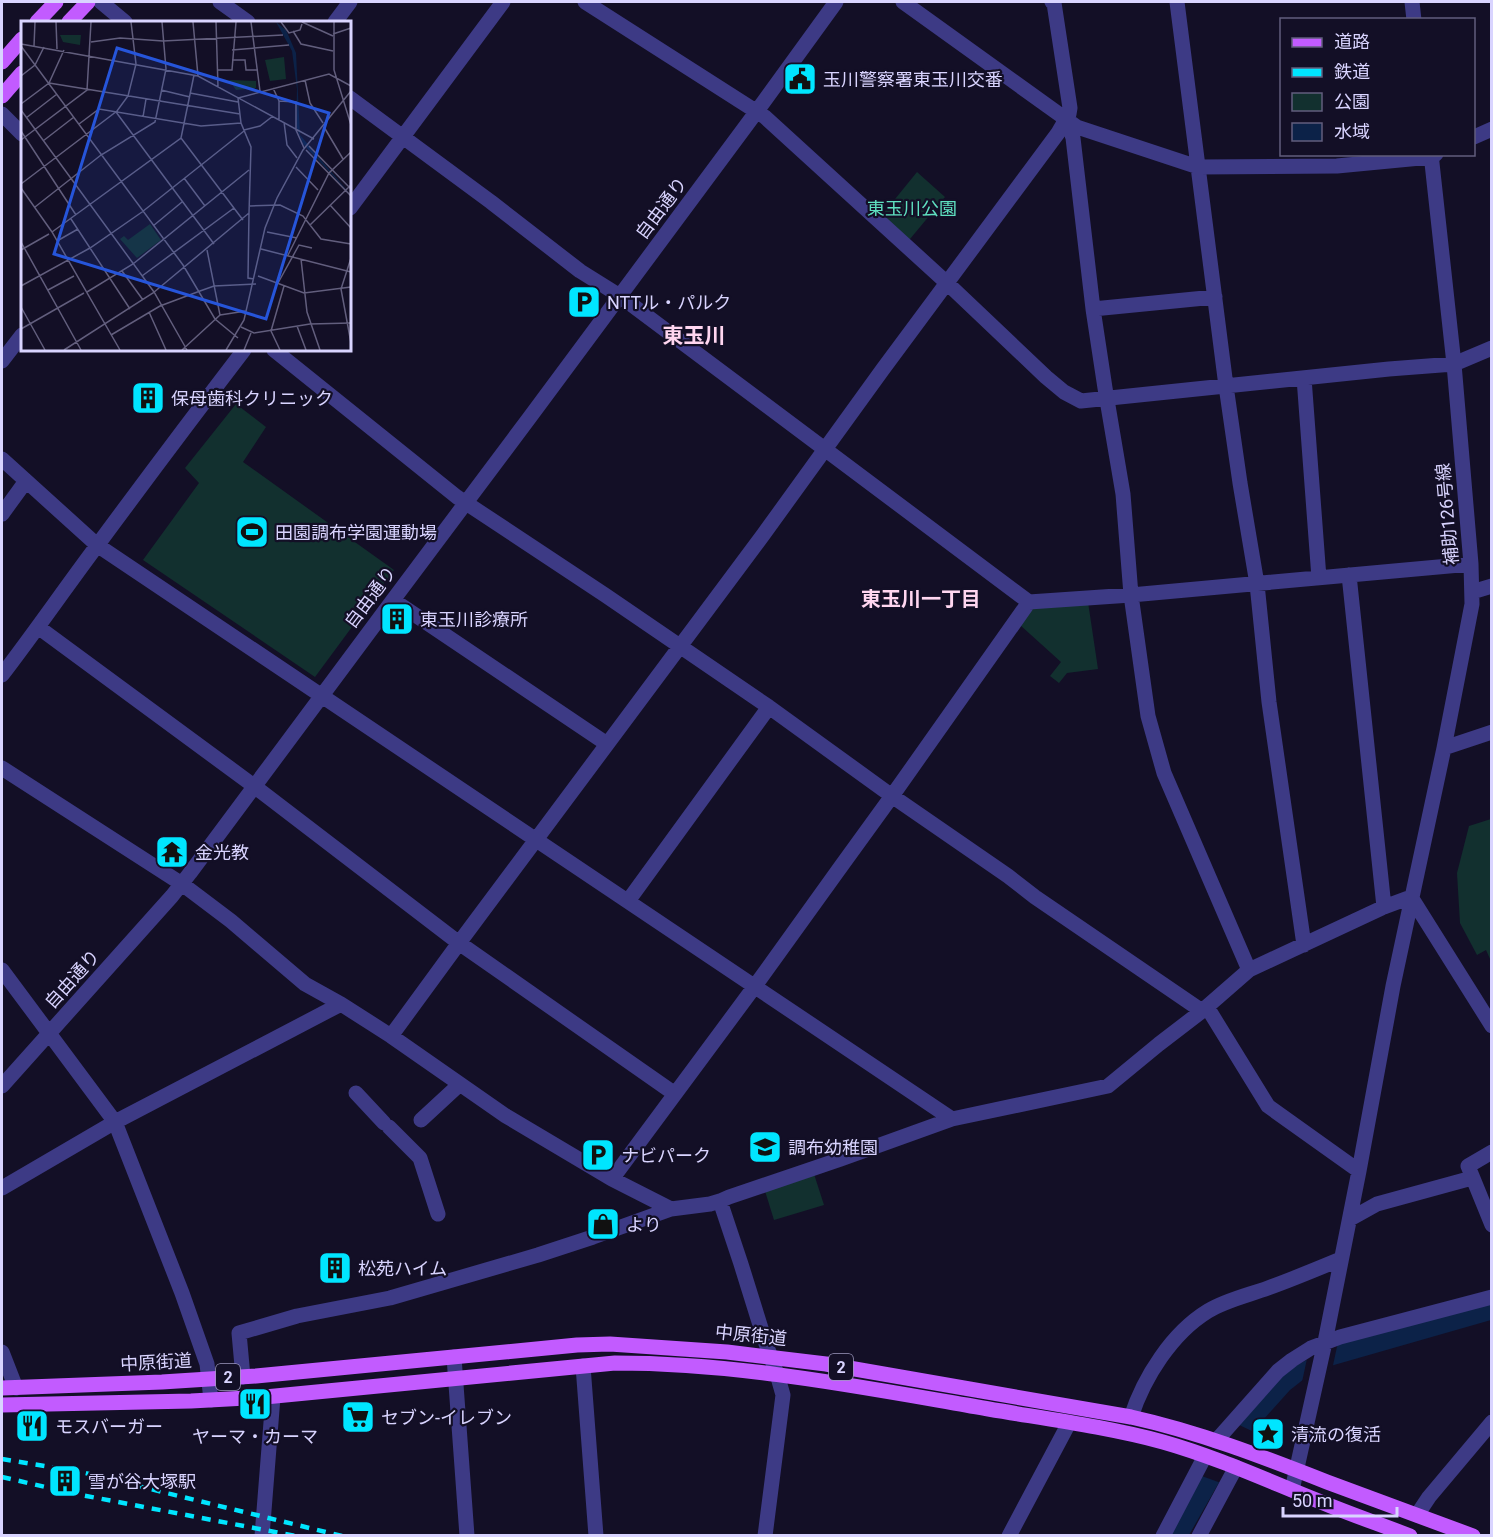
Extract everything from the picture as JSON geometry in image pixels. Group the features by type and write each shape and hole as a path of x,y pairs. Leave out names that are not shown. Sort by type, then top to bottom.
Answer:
{"main road":[{"path":"38,21 56,2"},
{"path":"70,21 88,2"},
{"path":"2,62 21,40"},
{"path":"2,96 21,74"},
{"name":"中原街道","path":"9,1388 243,1377 577,1345 678,1347 771,1356 1131,1417 1164,1425 1251,1453 1473,1536"},
{"name":"中原街道","path":"2,1405 211,1400 273,1396 615,1363 725,1368 846,1385 1110,1430 1161,1442 1235,1467 1393,1533 1410,1536"}],"street":[{"path":"101,2 124,21"},
{"path":"220,2 247,21"},
{"path":"336,21 350,2"},
{"path":"351,207 503,2"},
{"path":"585,2 757,111 947,283 1046,377 1064,392 1081,401 1454,364 1491,348"},
{"name":"自由通り","path":"2,1086 182,884 836,2"},
{"path":"903,2 1077,127 1198,167 1337,166 1424,156"},
{"path":"391,1036 1067,119 1070,108 1054,3 1052,2"},
{"path":"1177,2 1226,386 1257,584 1269,702 1304,945"},
{"path":"1412,2 1413,18"},
{"path":"351,99 404,136 580,271 620,296 1029,602 1471,564"},
{"path":"2,114 21,133"},
{"path":"1067,119 1073,138 1094,309 1123,494 1131,595 1146,704 1164,773 1249,970"},
{"path":"1475,136 1491,129"},
{"name":"補助126号線","path":"1292,1490 1325,1344 1393,986 1472,604 1471,564 1454,364 1433,156"},
{"path":"1094,309 1215,297"},
{"path":"2,361 21,336"},
{"path":"2,675 243,351"},
{"path":"275,351 465,503 769,707 1035,897 1205,1009 1268,1106 1359,1171"},
{"path":"1304,378 1319,578"},
{"path":"2,459 97,545 952,1119"},
{"path":"2,514 26,481"},
{"path":"1349,575 1384,908"},
{"path":"1472,592 1491,586"},
{"path":"393,600 607,744"},
{"path":"612,1179 755,986 1029,602"},
{"path":"38,627 254,786 459,943 675,1094"},
{"path":"628,901 769,707"},
{"path":"1444,748 1491,732"},
{"path":"2,768 182,884 231,921 304,984 341,1004 391,1036 506,1116 612,1179 671,1209"},
{"path":"243,1377 239,1333 297,1316 390,1298 582,1241 671,1209 720,1202 952,1119 1108,1086 1205,1009 1249,970 1411,897 1491,1026"},
{"path":"2,970 115,1122 182,1293 207,1364 211,1400"},
{"path":"2,1188 115,1122 341,1004"},
{"path":"421,1120 460,1084"},
{"path":"356,1093 420,1158 438,1214"},
{"path":"1491,1152 1468,1166 1491,1225"},
{"path":"1350,1219 1377,1204 1472,1178"},
{"path":"720,1202 783,1395 765,1536"},
{"path":"1131,1417 1154,1366 1194,1321 1210,1309 1228,1301 1271,1287 1341,1259"},
{"path":"1218,1442 1278,1371 1292,1360 1340,1337 1491,1297"},
{"path":"2,1352 9,1388"},
{"path":"454,1358 467,1536"},
{"path":"583,1366 596,1536"},
{"path":"262,1536 273,1396"},
{"path":"1417,1515 1429,1497 1491,1422"},
{"path":"1009,1536 1069,1423"},
{"path":"1162,1536 1209,1458"},
{"path":"1199,1536 1235,1467"}],"green space":[{"name":"東玉川公園","path":"917,172 945,197 905,245 878,220"},
{"name":"田園調布学園運動場","path":"236,404 266,427 243,462 394,570 315,677 143,560 199,483 185,468"},
{"path":"1088,602 1098,669 1067,673 1059,683 1050,676 1061,662 1020,625 1034,606"},
{"path":"1492,819 1491,961 1486,950 1477,955 1460,923 1457,873 1469,826"},
{"path":"814,1174 824,1205 774,1220 765,1191"}],"water":[{"path":"1491,1304 1491,1320 1334,1365 1304,1379 1290,1390 1263,1420 1225,1472 1189,1535 1166,1536 1199,1479 1236,1423 1286,1371 1340,1342"}],"pier":[{"path":"1338,1342 1332,1370 1302,1382 1308,1354"},
{"path":"1235,1423 1256,1433 1221,1483 1199,1475"}],"railway":[{"path":"2,1459 81,1472 342,1536"},
{"path":"2,1477 76,1494 296,1536"}],"place":[{"name":"玉川警察署東玉川交番","path":"800,79"},
{"name":"NTTル・パルク","path":"584,302"},
{"name":"保母歯科クリニック","path":"148,398"},
{"name":"田園調布学園運動場","path":"252,532"},
{"name":"東玉川診療所","path":"397,619"},
{"name":"金光教","path":"172,852"},
{"name":"調布幼稚園","path":"765,1147"},
{"name":"ナビパーク","path":"598,1155"},
{"name":"より","path":"603,1224"},
{"name":"松苑ハイム","path":"335,1268"},
{"name":"ヤーマ・カーマ","path":"255,1404"},
{"name":"セブン-イレブン","path":"358,1417"},
{"name":"モスバーガー","path":"32,1426"},
{"name":"清流の復活","path":"1268,1434"},
{"name":"雪が谷大塚駅","path":"65,1481"}],"district":[{"name":"東玉川","path":"694,336"},
{"name":"東玉川一丁目","path":"921,599"}]}
